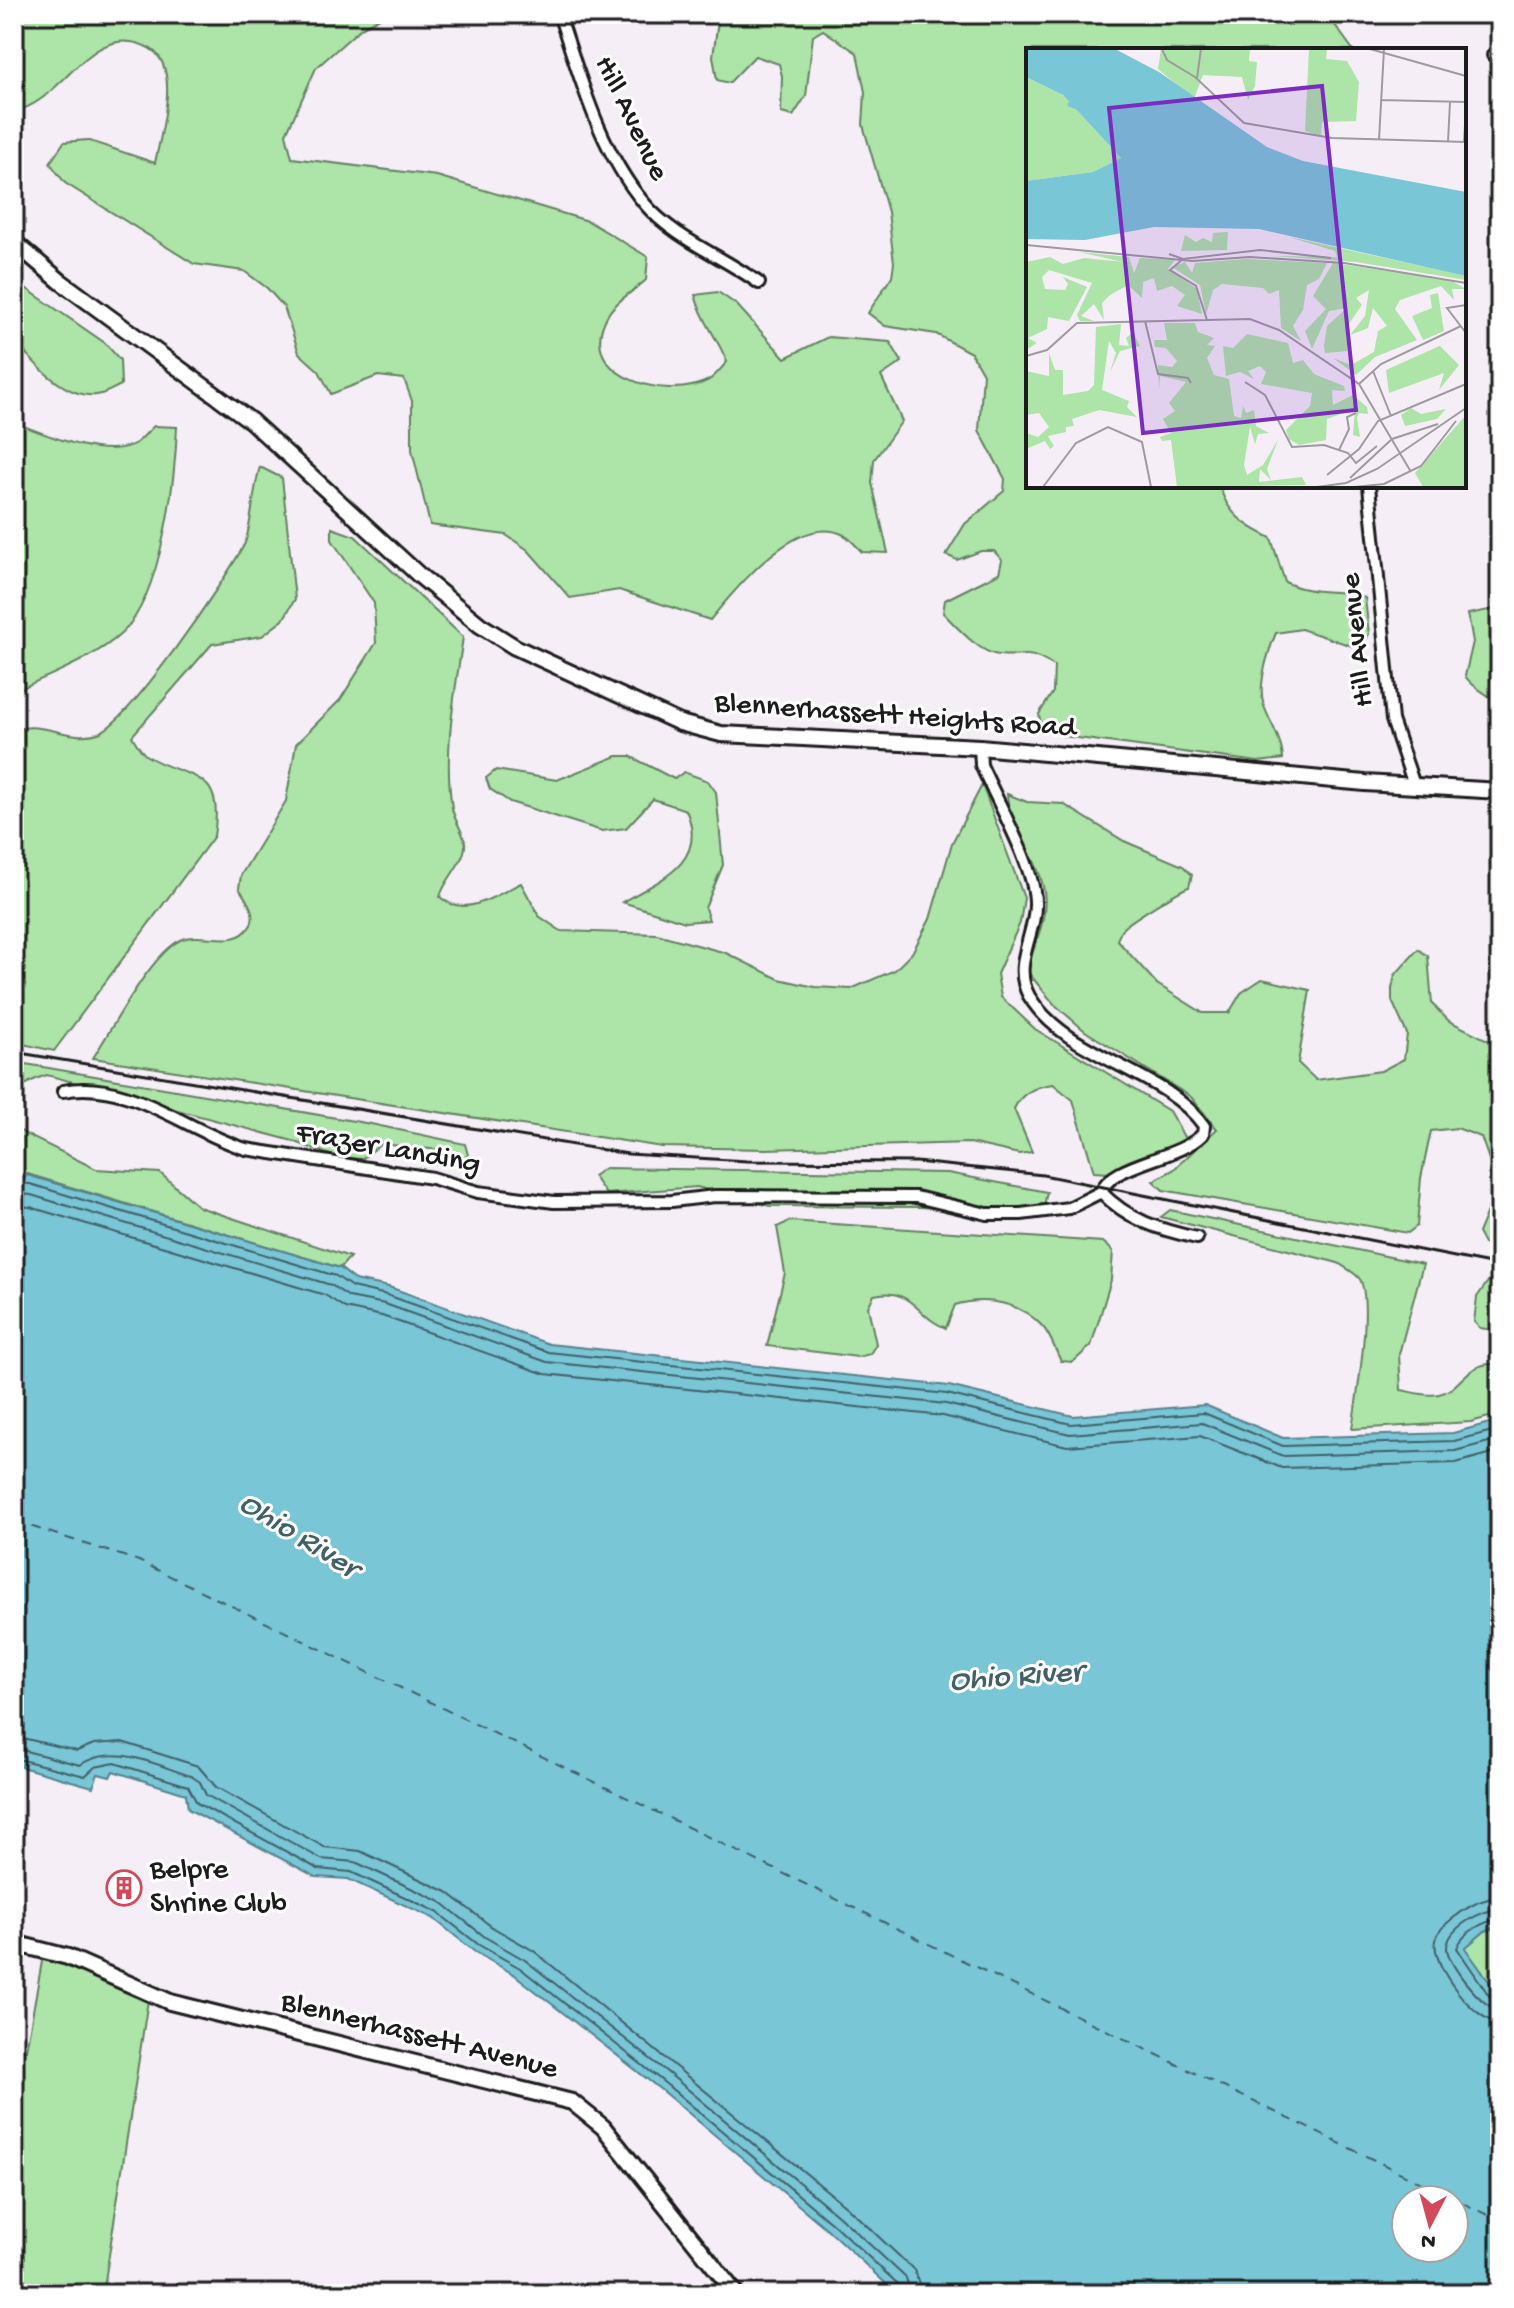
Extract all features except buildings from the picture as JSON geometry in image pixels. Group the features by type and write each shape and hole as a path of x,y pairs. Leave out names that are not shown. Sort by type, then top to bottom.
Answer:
{"street":[{"name":"Hill Avenue","path":"559,14 585,92 627,178 644,204 672,228 759,283"},
{"name":"Blennerhassett Heights Road","path":"14,242 60,281 231,404 420,576 480,625 515,647 702,731 980,747 1500,791"},
{"name":"Hill Avenue","path":"1369,488 1392,720 1414,785"},
{"name":"Frazer Landing","path":"63,1091 90,1091 132,1099 163,1109 225,1143 246,1149 432,1178 478,1192 554,1202 664,1202 715,1196 916,1197 987,1214 1021,1214 1069,1208 1101,1192 1103,1185 1133,1167 1180,1153 1203,1134 1204,1126 1186,1105 1085,1047 1057,1025 1029,995 1022,961 1033,922 1035,899 1029,874 981,765 980,747"},
{"path":"1101,1192 1113,1205 1141,1222 1197,1238"},
{"name":"Blennerhassett Avenue","path":"14,1943 68,1957 163,2000 572,2102 603,2127 736,2294"}],"green space":[{"path":"14,14 387,14 361,28 316,68 286,134 292,158 437,176 588,221 648,257 646,280 612,309 601,335 602,353 612,368 648,385 669,388 691,386 712,378 727,362 695,295 718,292 737,305 785,358 828,337 890,342 902,362 881,376 902,421 874,460 872,483 888,553 862,552 844,535 826,531 807,534 769,557 710,620 619,590 570,598 528,550 506,535 430,525 412,450 412,401 404,379 378,376 331,394 319,371 299,353 284,307 267,288 244,271 194,264 65,183 50,163 64,142 87,140 155,163 167,101 165,69 159,57 149,48 129,42 110,44 94,52 48,94 14,111"},
{"path":"719,14 1327,14 1352,48 1026,48 1026,488 1221,488 1227,504 1239,518 1271,538 1285,582 1296,587 1365,598 1369,634 1363,644 1352,646 1301,629 1276,633 1264,669 1262,698 1283,759 1258,762 1063,736 1041,726 1039,714 1053,692 1054,666 1031,655 999,655 984,650 943,613 945,600 999,573 1002,560 994,551 981,551 957,560 946,555 965,524 1004,491 1005,479 979,430 983,374 971,353 936,334 885,326 868,313 892,276 894,263 888,212 863,125 865,92 857,53 823,30 813,36 806,96 793,116 781,113 782,76 779,64 755,56 729,83 717,80 713,56"},
{"path":"14,280 105,343 120,360 121,385 100,394 85,395 61,385 40,368 14,340"},
{"path":"21,425 78,444 109,449 136,443 154,426 177,427 164,536 147,592 136,615 122,633 98,651 14,692 17,512 14,430"},
{"path":"260,467 282,478 295,599 283,620 262,636 212,644 132,736 147,756 190,774 209,787 216,814 214,836 54,1051 14,1042 14,730 35,728 77,735 98,733 112,724 131,704 198,616 244,545"},
{"path":"332,528 355,536 463,637 451,722 449,765 452,808 465,849 440,897 460,906 470,905 491,899 521,883 539,916 561,931 657,934 726,953 779,979 815,987 851,989 895,970 912,953 930,919 952,843 982,785 1024,898 1020,923 997,974 1001,997 1035,1029 1169,1111 1187,1142 1109,1173 1094,1172 1073,1100 1053,1084 1030,1091 1014,1109 1032,1152 1019,1154 970,1143 766,1149 662,1147 93,1058 148,972 174,944 193,937 233,938 250,926 251,909 239,888 241,875 286,801 296,744 340,700 376,643 374,603 332,540"},
{"path":"1500,608 1500,706 1465,676 1473,642 1468,614"},
{"path":"617,756 630,756 674,779 684,772 708,781 716,792 723,865 705,908 709,920 685,922 622,902 665,878 686,857 691,844 691,828 686,810 653,799 626,828 602,831 510,802 490,789 486,778 496,770 557,780"},
{"path":"1007,794 1027,802 1063,804 1124,841 1183,866 1192,875 1189,887 1128,924 1117,940 1157,984 1203,1013 1229,1013 1241,993 1262,979 1310,990 1298,1063 1316,1080 1381,1071 1404,1059 1407,1034 1392,1001 1395,975 1418,949 1428,956 1432,1004 1449,1021 1500,1046 1500,1247 1484,1244 1478,1233 1498,1185 1481,1137 1457,1128 1431,1131 1421,1178 1417,1226 1408,1233 1163,1190 1153,1181 1173,1170 1217,1129 1191,1097 1085,1031 1054,1004 1026,970 1040,929 1045,897 1040,874 1012,818"},
{"path":"14,1062 371,1124 465,1144 468,1155 459,1164 440,1150 381,1144 362,1159 338,1158 293,1141 47,1075 24,1086 14,1110"},
{"path":"14,1121 16,1128 27,1135 96,1169 160,1173 199,1207 350,1257 340,1268 14,1170"},
{"path":"605,1168 948,1173 1047,1192 1042,1215 920,1207 770,1206 697,1187 606,1194 593,1176"},
{"path":"1170,1210 1423,1264 1399,1354 1401,1390 1425,1395 1439,1394 1478,1367 1500,1364 1500,1414 1471,1422 1352,1429 1365,1306 1359,1278 1338,1263 1161,1217"},
{"path":"790,1221 1103,1242 1113,1251 1111,1280 1091,1346 1073,1362 1061,1361 1043,1327 1013,1307 990,1301 955,1305 946,1328 906,1299 887,1293 874,1295 868,1307 876,1344 870,1354 858,1357 767,1346 785,1273 777,1227"},
{"path":"1491,1277 1500,1279 1500,1326 1493,1330 1480,1328 1474,1322 1477,1297"},
{"path":"1500,1926 1500,1997 1464,1948 1485,1931"},
{"path":"43,1956 148,2000 103,2294 14,2294 14,2050 26,2050"}],"water":[{"name":"Ohio River","path":"14,1174 24,1178 27,1175 340,1268 355,1280 389,1287 549,1344 949,1386 1073,1416 1205,1405 1283,1438 1453,1433 1500,1420 1500,1926 1485,1931 1465,1948 1500,1997 1500,2294 897,2294 827,2229 661,2090 515,1975 475,1952 433,1918 348,1879 316,1877 188,1809 186,1794 113,1771 110,1777 98,1774 93,1787 14,1765"}],"ferry route":[{"path":"14,1521 139,1561 1500,2221"}],"railway":[{"path":"14,1052 628,1154 747,1161 916,1162 1043,1175 1500,1266"}],"place":[{"name":"Belpre Shrine Club","path":"124,1888"}]}
